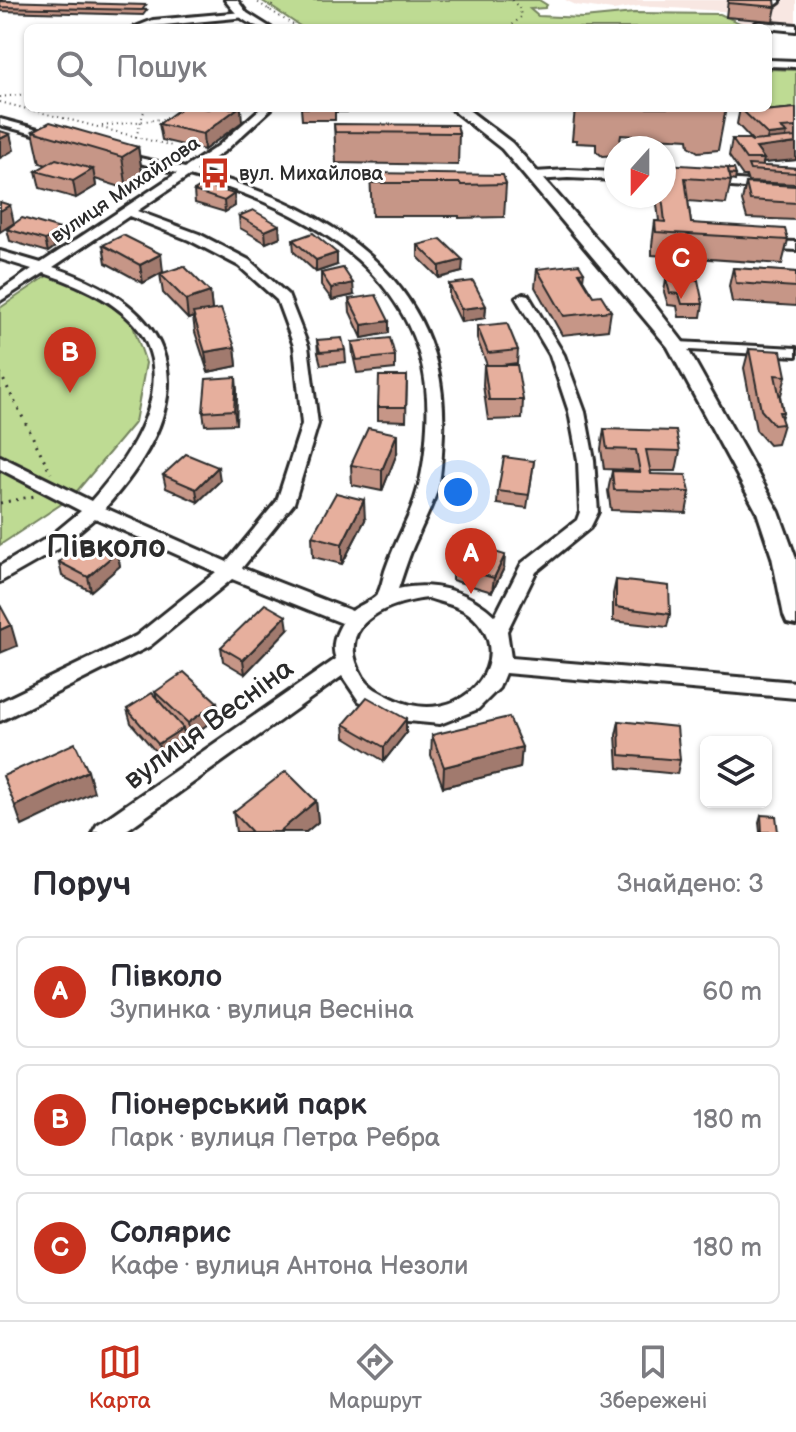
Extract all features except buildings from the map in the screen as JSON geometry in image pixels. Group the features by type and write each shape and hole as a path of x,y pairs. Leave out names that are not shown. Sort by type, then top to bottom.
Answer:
{"main road":[{"path":"231,0 243,15 258,24"},
{"path":"462,112 507,146 647,307 677,346 768,512 784,557 796,616"}],"street":[{"path":"150,24 243,15"},
{"path":"784,20 796,21"},
{"path":"772,26 796,28"},
{"path":"772,63 796,64"},
{"name":"вулиця Михайлова","path":"0,297 186,172 250,126 263,112"},
{"path":"0,122 72,141"},
{"path":"115,153 186,172 288,207 336,235 365,258 403,297 425,340 435,372 439,410 429,490 385,598"},
{"path":"534,176 604,176"},
{"path":"693,181 796,188"},
{"path":"0,712 143,641 230,571 285,503 310,424 301,346 283,298 244,263 194,237 129,212"},
{"path":"769,245 796,246"},
{"path":"0,255 100,290 121,304 141,322 160,364 155,417 135,458 92,509 57,540 0,575"},
{"path":"497,631 529,568 584,524 589,512 586,460 577,412 557,355 523,298"},
{"path":"677,346 796,352"},
{"path":"0,462 92,509 230,571 354,620"},
{"path":"428,591 469,603 485,615 497,631 502,648 501,665 493,684 477,700 455,711 429,716 403,714 379,705 359,690 343,654 346,636 354,620 385,598 405,592 428,591"},
{"name":"вулиця Весніна","path":"105,832 192,774 265,716 346,663"},
{"path":"501,665 796,690"}],"path":[{"path":"254,0 292,24"},
{"path":"269,10 276,0"},
{"path":"512,0 520,9 521,17 513,24"},
{"path":"0,100 24,95"},
{"path":"0,100 24,107"},
{"path":"44,112 172,146"},
{"path":"136,137 144,112"},
{"path":"99,127 180,117"},
{"path":"0,373 59,491 0,503"}],"shaded area":[{"path":"565,0 796,0 796,26 739,23 737,12 639,6 613,10 576,5"}],"green space":[{"path":"261,0 539,0 547,5 545,8 530,9 538,16 583,18 634,13 720,14 742,24 297,24"},
{"path":"772,69 796,70 796,113 767,112 772,112"},
{"path":"50,274 93,291 132,323 146,363 135,422 72,497 0,545 0,308"}],"place":[{"name":"вул. Михайлова","path":"215,173"},
{"name":"Солярис","path":"681,299"},
{"name":"Піонерський парк","path":"70,393"},
{"name":"Півколо","path":"471,594"}],"district":[{"name":"Півколо","path":"106,546"}]}
